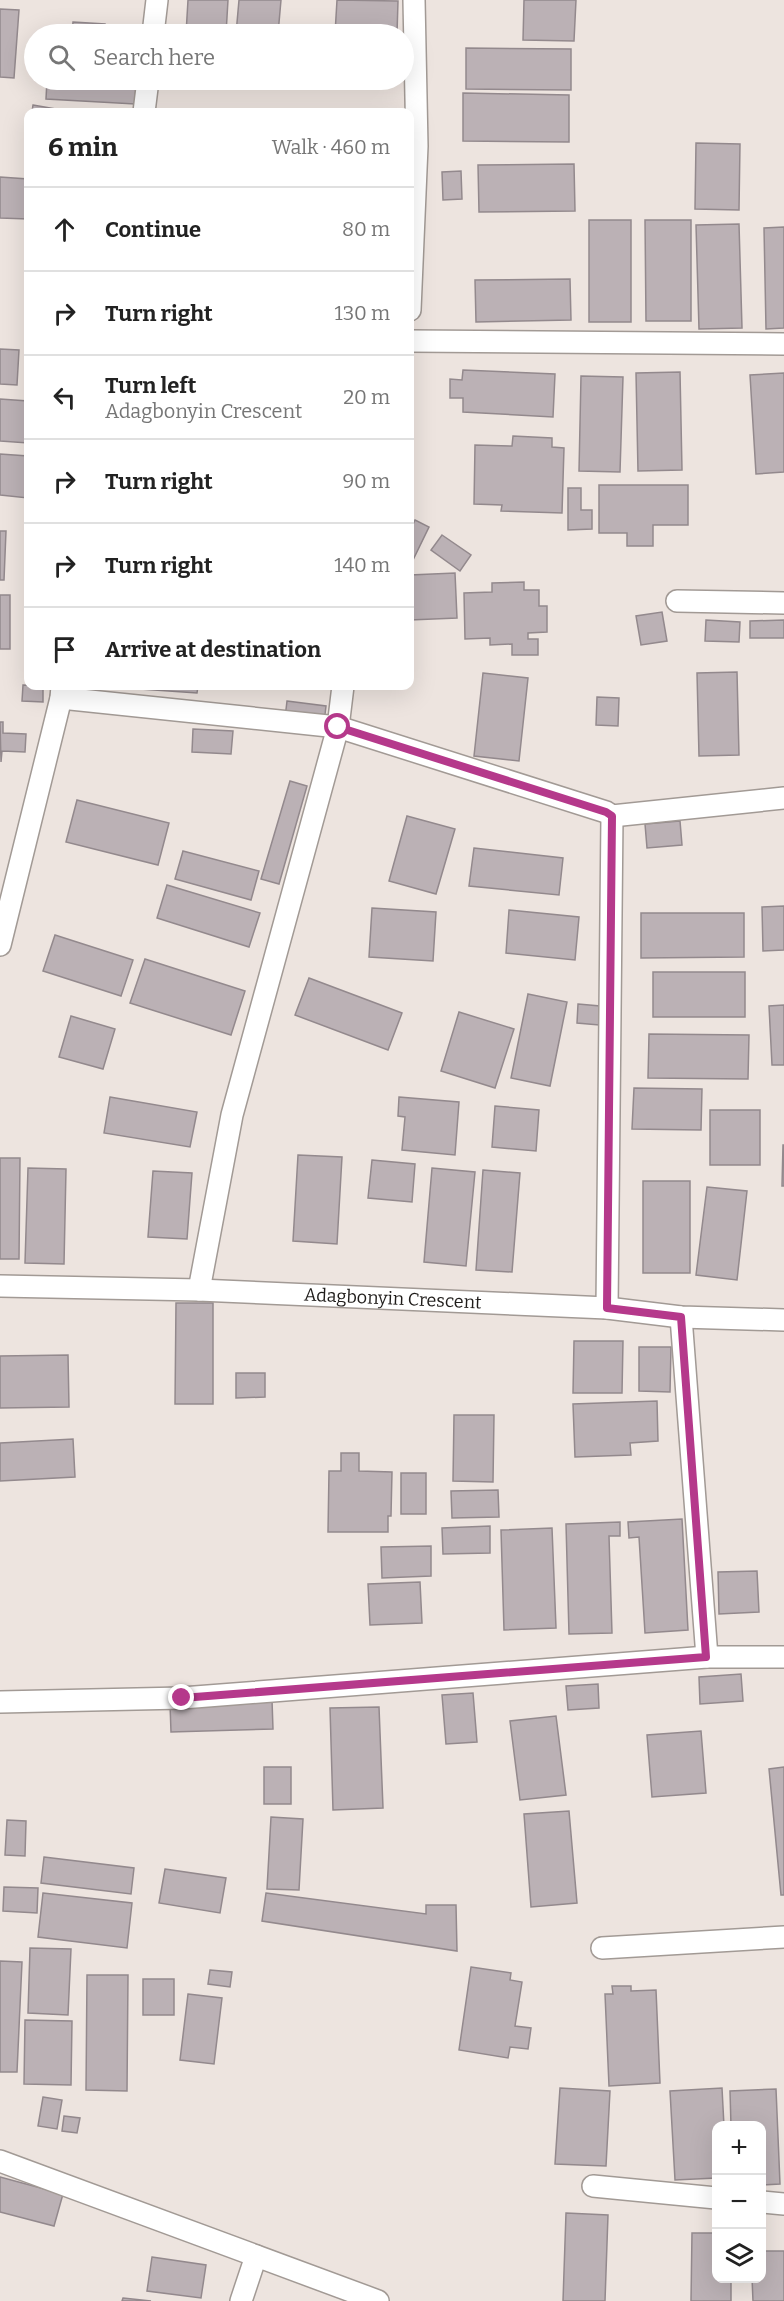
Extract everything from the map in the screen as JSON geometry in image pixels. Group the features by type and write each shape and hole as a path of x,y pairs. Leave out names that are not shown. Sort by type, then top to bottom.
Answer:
{"street":[{"path":"154,24 158,0"},
{"path":"414,0 417,146 414,216"},
{"path":"144,108 147,90"},
{"path":"414,341 784,344"},
{"path":"677,601 784,603"},
{"path":"199,1290 232,1115 338,727 343,690"},
{"path":"0,945 62,692 338,727 606,812 612,816 784,798"},
{"path":"607,1308 612,816"},
{"name":"Adagbonyin Crescent","path":"0,1286 199,1290 607,1308 681,1317 784,1320"},
{"path":"681,1317 706,1657"},
{"path":"0,1702 182,1698 706,1657 784,1657"},
{"path":"602,1948 784,1937"},
{"path":"0,2161 378,2301"},
{"path":"593,2186 712,2198"},
{"path":"766,2202 784,2204"},
{"path":"241,2301 256,2256"}],"building":[{"path":"188,0 228,0 227,24 187,24"},
{"path":"239,0 281,0 279,24 237,24"},
{"path":"337,0 398,1 397,24 336,24"},
{"path":"524,0 576,0 574,41 523,40"},
{"path":"0,9 19,10 14,78 0,77"},
{"path":"73,22 105,24 73,24"},
{"path":"466,48 571,49 571,90 466,89"},
{"path":"46,90 136,90 135,104 46,99"},
{"path":"463,93 569,95 569,142 463,141"},
{"path":"33,105 50,108 33,108"},
{"path":"696,143 740,144 739,210 695,209"},
{"path":"574,164 575,211 479,212 478,165"},
{"path":"461,171 462,199 443,200 442,172"},
{"path":"0,177 24,179 24,219 0,218"},
{"path":"589,220 631,220 631,322 589,322"},
{"path":"645,220 691,220 691,321 646,321"},
{"path":"739,224 742,328 699,329 696,225"},
{"path":"784,227 784,328 766,329 764,228"},
{"path":"570,279 571,320 476,322 475,280"},
{"path":"0,349 19,350 17,385 0,384"},
{"path":"463,370 555,374 553,417 463,412 463,398 450,398 450,379 462,380"},
{"path":"680,372 682,470 638,471 636,373"},
{"path":"784,373 784,472 756,474 750,375"},
{"path":"581,376 623,377 620,472 579,471"},
{"path":"0,399 24,401 24,443 0,441"},
{"path":"513,436 552,438 552,447 564,448 562,513 501,511 502,505 474,504 475,445 512,446"},
{"path":"0,454 24,456 24,498 0,495"},
{"path":"599,485 688,485 688,525 653,525 653,546 627,546 627,533 599,533"},
{"path":"568,488 581,488 581,510 592,510 592,529 568,530"},
{"path":"415,520 429,527 414,558"},
{"path":"0,531 6,531 4,580 0,580"},
{"path":"442,535 471,555 460,571 431,550"},
{"path":"455,573 457,618 414,620 414,575"},
{"path":"524,582 524,590 539,590 539,606 547,606 547,632 528,633 528,639 538,639 538,655 512,655 512,644 490,645 490,638 465,639 464,593 492,592 492,583"},
{"path":"0,595 10,595 10,649 0,649"},
{"path":"662,612 667,641 641,645 636,616"},
{"path":"706,620 740,622 739,642 705,641"},
{"path":"784,620 784,638 750,638 750,621"},
{"path":"737,672 739,755 699,756 697,673"},
{"path":"483,673 528,678 519,761 474,756"},
{"path":"23,685 24,690 43,690 43,702 22,701"},
{"path":"154,690 197,690 197,693"},
{"path":"597,697 619,698 618,726 596,725"},
{"path":"287,701 326,706 324,723 285,718"},
{"path":"0,722 3,722 3,733 26,734 25,752 2,751 1,762"},
{"path":"193,729 233,731 231,754 192,752"},
{"path":"290,781 307,786 279,884 261,879"},
{"path":"77,800 169,823 158,865 66,842"},
{"path":"407,816 455,829 436,894 389,881"},
{"path":"680,821 682,845 647,848 645,824"},
{"path":"474,848 563,858 559,895 469,886"},
{"path":"183,851 259,871 251,900 175,879"},
{"path":"167,885 260,913 249,947 157,918"},
{"path":"784,906 784,950 763,951 762,907"},
{"path":"372,908 436,912 433,961 369,957"},
{"path":"509,910 579,917 575,960 506,953"},
{"path":"641,913 744,913 744,957 641,958"},
{"path":"55,935 133,960 121,996 43,971"},
{"path":"145,959 245,991 231,1035 130,1003"},
{"path":"653,972 745,972 745,1017 653,1017"},
{"path":"309,978 402,1013 388,1050 295,1015"},
{"path":"528,994 567,1002 550,1086 511,1078"},
{"path":"578,1004 600,1006 599,1025 577,1023"},
{"path":"784,1005 784,1065 772,1065 769,1006"},
{"path":"459,1012 514,1029 495,1088 441,1071"},
{"path":"71,1016 115,1029 103,1069 59,1057"},
{"path":"649,1034 749,1035 748,1079 648,1078"},
{"path":"634,1088 702,1089 701,1130 632,1129"},
{"path":"110,1097 197,1112 190,1147 104,1133"},
{"path":"399,1097 459,1102 455,1155 402,1150 405,1117 398,1116"},
{"path":"495,1106 539,1110 536,1151 492,1147"},
{"path":"710,1110 760,1110 760,1165 710,1165"},
{"path":"783,1145 784,1186 782,1186"},
{"path":"298,1155 342,1157 337,1244 293,1241"},
{"path":"0,1158 20,1158 19,1259 0,1259"},
{"path":"372,1160 415,1164 412,1202 368,1198"},
{"path":"28,1168 66,1169 64,1264 25,1263"},
{"path":"432,1168 475,1172 466,1266 424,1262"},
{"path":"483,1170 520,1173 512,1272 476,1270"},
{"path":"153,1171 192,1173 187,1239 148,1237"},
{"path":"643,1181 690,1181 690,1273 643,1273"},
{"path":"707,1187 747,1191 737,1280 696,1275"},
{"path":"176,1303 213,1303 213,1404 175,1404"},
{"path":"574,1341 623,1341 622,1393 573,1393"},
{"path":"639,1347 671,1347 670,1392 639,1391"},
{"path":"68,1355 69,1407 0,1408 0,1356"},
{"path":"236,1373 265,1373 265,1397 236,1398"},
{"path":"657,1401 658,1441 630,1443 631,1455 575,1457 573,1404"},
{"path":"454,1415 494,1415 493,1482 453,1481"},
{"path":"73,1439 75,1477 0,1481 0,1443"},
{"path":"341,1453 359,1453 359,1471 392,1472 391,1516 388,1516 388,1532 328,1532 329,1471 341,1471"},
{"path":"401,1473 426,1473 426,1514 401,1514"},
{"path":"498,1490 499,1517 452,1518 451,1491"},
{"path":"682,1519 688,1630 645,1633 639,1537 629,1538 628,1522"},
{"path":"620,1522 620,1536 609,1536 612,1633 569,1634 566,1524"},
{"path":"490,1526 490,1553 443,1554 442,1528"},
{"path":"552,1528 556,1628 504,1630 501,1530"},
{"path":"431,1546 431,1576 382,1578 381,1547"},
{"path":"757,1571 759,1612 719,1614 718,1572"},
{"path":"420,1582 422,1623 370,1625 368,1584"},
{"path":"741,1674 743,1701 700,1704 699,1677"},
{"path":"598,1684 599,1708 568,1710 566,1686"},
{"path":"473,1693 477,1742 446,1744 442,1695"},
{"path":"272,1700 273,1729 171,1732 170,1704"},
{"path":"379,1707 383,1808 333,1810 330,1708"},
{"path":"556,1716 566,1795 520,1800 510,1721"},
{"path":"701,1731 706,1793 652,1797 647,1735"},
{"path":"264,1767 291,1767 291,1804 264,1804"},
{"path":"784,1767 784,1895 781,1895 769,1769"},
{"path":"569,1811 577,1903 531,1907 524,1814"},
{"path":"271,1817 303,1819 299,1890 267,1889"},
{"path":"7,1820 26,1821 25,1856 5,1855"},
{"path":"44,1857 134,1868 131,1894 41,1883"},
{"path":"165,1869 226,1878 220,1913 159,1903"},
{"path":"4,1887 38,1888 37,1913 3,1911"},
{"path":"43,1893 132,1903 127,1948 38,1937"},
{"path":"266,1893 426,1914 426,1905 456,1905 457,1951 262,1921"},
{"path":"30,1948 71,1949 68,2015 28,2013"},
{"path":"0,1961 22,1962 17,2072 0,2072"},
{"path":"471,1967 511,1973 510,1980 522,1982 515,2026 531,2028 528,2049 510,2047 508,2058 459,2050"},
{"path":"210,1970 232,1972 230,1987 208,1984"},
{"path":"87,1975 128,1975 127,2091 86,2090"},
{"path":"143,1979 174,1979 174,2015 143,2015"},
{"path":"612,1986 631,1986 631,1991 656,1990 660,2083 609,2086 605,1994 613,1994"},
{"path":"188,1994 222,1998 214,2064 180,2060"},
{"path":"25,2020 72,2021 71,2085 24,2084"},
{"path":"560,2088 610,2091 606,2166 555,2164"},
{"path":"722,2088 724,2121 712,2121 712,2178 675,2180 670,2091"},
{"path":"776,2089 780,2184 766,2185 766,2121 731,2121 730,2091"},
{"path":"43,2097 62,2100 57,2129 38,2126"},
{"path":"64,2116 80,2118 77,2133 62,2131"},
{"path":"0,2177 63,2194 54,2226 0,2212"},
{"path":"566,2213 608,2215 605,2301 563,2301"},
{"path":"692,2233 712,2233 712,2283 731,2283 731,2301 691,2301"},
{"path":"766,2251 784,2251 784,2301 753,2301 752,2283 766,2283"},
{"path":"152,2257 206,2265 201,2298 147,2291"},
{"path":"123,2298 151,2301 122,2301"}],"route":[{"path":"182,1698 706,1657 681,1317 607,1308 612,816 606,812 338,727"}]}
